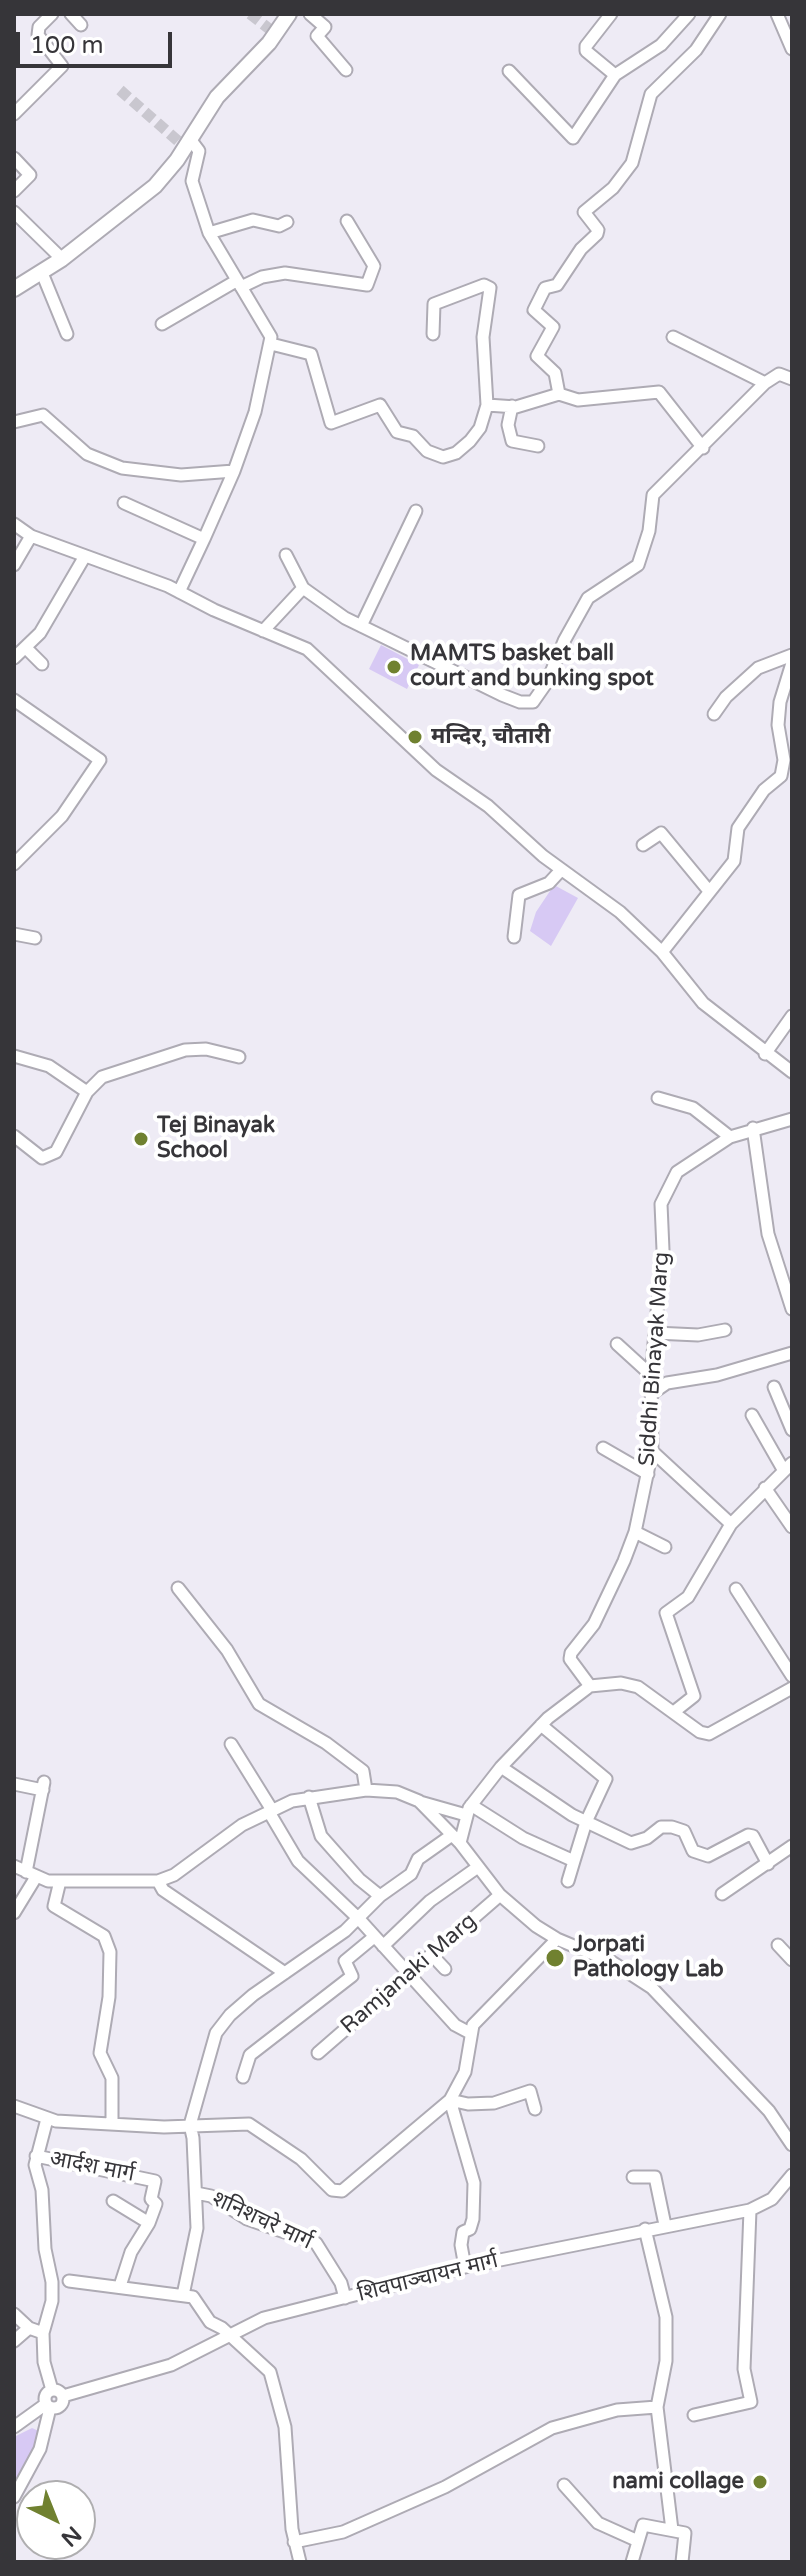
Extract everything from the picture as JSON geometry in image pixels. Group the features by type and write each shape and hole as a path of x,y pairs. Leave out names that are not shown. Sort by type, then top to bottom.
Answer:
{"street":[{"path":"15,110 62,66 38,35 39,27 52,14"},
{"path":"71,14 81,25"},
{"path":"14,289 62,259 155,186 217,97 269,43 289,14"},
{"path":"310,14 325,27 317,36 346,70"},
{"path":"611,14 586,46 586,51 615,75"},
{"path":"509,71 573,138 615,75 661,45 689,14"},
{"path":"559,394 555,373 537,360 553,330 535,313 536,302 545,288 557,285 581,249 597,234 598,230 584,212 613,188 632,163 651,94 696,50 720,14"},
{"path":"777,14 792,49"},
{"path":"179,592 251,426 271,344 269,331 209,233 192,181 199,151 190,139"},
{"path":"14,158 30,175 14,191"},
{"path":"14,212 62,259"},
{"path":"209,233 253,220 279,226 287,222"},
{"path":"162,324 239,284 262,277 285,273 367,285 374,266 347,221"},
{"path":"42,273 67,334"},
{"path":"271,344 311,354 331,423 380,405 397,432 413,436 427,451 443,457 456,453 470,441 480,428 487,405 483,337 490,304 488,285 434,304 433,334"},
{"path":"673,337 765,383"},
{"path":"286,555 303,588 329,609 502,695 520,702 533,702 547,682 564,641 588,598 638,565 649,531 653,495 765,383 779,374 792,379"},
{"path":"487,405 512,406 559,394 578,400 659,392 703,448"},
{"path":"512,406 508,425 512,441 538,446"},
{"path":"14,422 43,415 87,454 122,468 181,475 234,471"},
{"path":"124,503 204,539"},
{"path":"361,626 416,511"},
{"path":"14,524 31,536 179,592 307,649 436,770 488,806 561,870 620,912 662,952 703,1003 792,1072"},
{"path":"14,565 31,536"},
{"path":"14,658 40,633 85,556"},
{"path":"263,631 303,588"},
{"path":"26,648 42,664"},
{"path":"714,714 726,697 758,668 792,655"},
{"path":"662,952 734,861 738,828 748,811 784,769 778,725 782,693 792,663"},
{"path":"14,864 62,816 100,760 16,705"},
{"path":"780,711 792,717"},
{"path":"643,845 661,833 709,891"},
{"path":"514,937 519,895 549,883 561,870"},
{"path":"14,934 35,938"},
{"path":"765,1054 792,1016"},
{"path":"14,1136 42,1158 49,1156 56,1152 87,1092 102,1077 185,1050 206,1049 239,1057"},
{"path":"14,1056 49,1066 87,1092"},
{"path":"658,1098 693,1108 730,1137"},
{"name":"Siddhi Binayak Marg","path":"590,1686 570,1659 571,1653 604,1606 635,1532 652,1451 651,1375 663,1250 661,1204 664,1193 677,1172 730,1137 792,1119"},
{"path":"753,1128 768,1234 792,1309"},
{"path":"655,1333 698,1335 725,1330"},
{"path":"617,1344 651,1375"},
{"path":"651,1394 667,1383 717,1375 792,1353"},
{"path":"774,1387 792,1430"},
{"path":"675,1711 694,1696 666,1613 688,1597 731,1524 788,1467 752,1415"},
{"path":"603,1448 648,1474"},
{"path":"652,1451 731,1524"},
{"path":"765,1488 792,1527"},
{"path":"635,1532 665,1547"},
{"path":"178,1588 227,1650 259,1704 326,1743 363,1771 366,1790"},
{"path":"736,1589 792,1676"},
{"path":"183,2295 197,2228 190,2125 216,2033 253,1995 359,1919 380,1896 411,1874 418,1859 456,1839 469,1810 501,1767 541,1725 590,1686 621,1683 638,1687 700,1732 709,1734 792,1688"},
{"path":"541,1725 606,1779 586,1822 568,1881"},
{"path":"231,1744 298,1861 359,1919 455,2025 470,2033"},
{"path":"501,1767 586,1822 631,1843 647,1838 661,1827 672,1827 684,1831 693,1851 708,1856 748,1835 753,1836 768,1864"},
{"path":"14,1784 43,1786 31,1875 14,1913"},
{"path":"14,1866 31,1875 60,1881 158,1881 174,1875 223,1837 270,1811 309,1797 366,1790 388,1790 419,1801 469,1810 574,1861"},
{"path":"309,1797 325,1842 380,1896"},
{"path":"419,1801 456,1839 500,1895 557,1939 612,1962 652,1988 769,2111 792,2145"},
{"path":"722,1894 792,1846"},
{"path":"243,2077 250,2055 352,1976 345,1961 379,1942 478,1867"},
{"path":"60,1881 54,1906 104,1936 110,1952 109,1997 100,2053 112,2078 112,2123"},
{"path":"158,1881 163,1890 285,1973"},
{"name":"Ramjanaki Marg","path":"318,2053 500,1895"},
{"path":"14,2106 47,2119 256,2127 301,2159 336,2191 348,2188 450,2100 465,2072 470,2033 479,2018 557,1939"},
{"path":"778,1945 792,1960"},
{"path":"431,1954 445,1969"},
{"path":"450,2100 468,2104 494,2103 508,2101 530,2091 535,2109"},
{"path":"450,2100 474,2183 473,2219 470,2229 463,2232 461,2245 465,2267"},
{"path":"14,2497 40,2449 48,2406 46,2396 58,2393 44,2362 43,2333 52,2301 52,2282 36,2156 47,2119"},
{"name":"आर्दश मार्ग","path":"36,2156 155,2181 151,2199 156,2204 149,2223"},
{"name":"शिवपाञ्चायन मार्ग","path":"58,2393 171,2365 231,2336 251,2322 465,2267 750,2210 772,2199 792,2175"},
{"path":"633,2177 655,2177 665,2225"},
{"name":"शनिशचरे मार्ग","path":"196,2193 211,2196 247,2219 316,2243 341,2283 345,2298"},
{"path":"118,2206 149,2223 131,2252 120,2286"},
{"path":"694,2415 751,2402 744,2369 750,2210"},
{"path":"645,2229 667,2332 657,2407 672,2530"},
{"path":"69,2281 120,2286 143,2284 193,2297 210,2322 231,2336 272,2376 285,2427 294,2542 300,2562"},
{"path":"14,2314 29,2328 43,2333"},
{"path":"14,2341 29,2328"},
{"path":"14,2427 48,2406"},
{"path":"294,2542 343,2532 445,2487 552,2428 617,2410 657,2407"},
{"path":"564,2485 598,2523 638,2541"},
{"path":"632,2562 643,2525 686,2535 682,2562"}],"shaded area":[{"name":"MAMTS basket ball court and bunking spot","path":"381,645 419,665 407,689 369,669"},
{"path":"554,885 578,898 551,946 530,931 536,912"},
{"path":"32,2428 41,2432 14,2488 14,2437"}],"tunnel":[{"path":"250,14 276,34"},
{"path":"120,90 186,148"}],"place":[{"name":"MAMTS basket ball court and bunking spot","path":"394,667"},
{"name":"मन्दिर, चौतारी","path":"415,737"},
{"name":"Tej Binayak School","path":"141,1139"},
{"name":"Jorpati Pathology Lab","path":"555,1958"},
{"name":"nami collage","path":"760,2482"}]}
